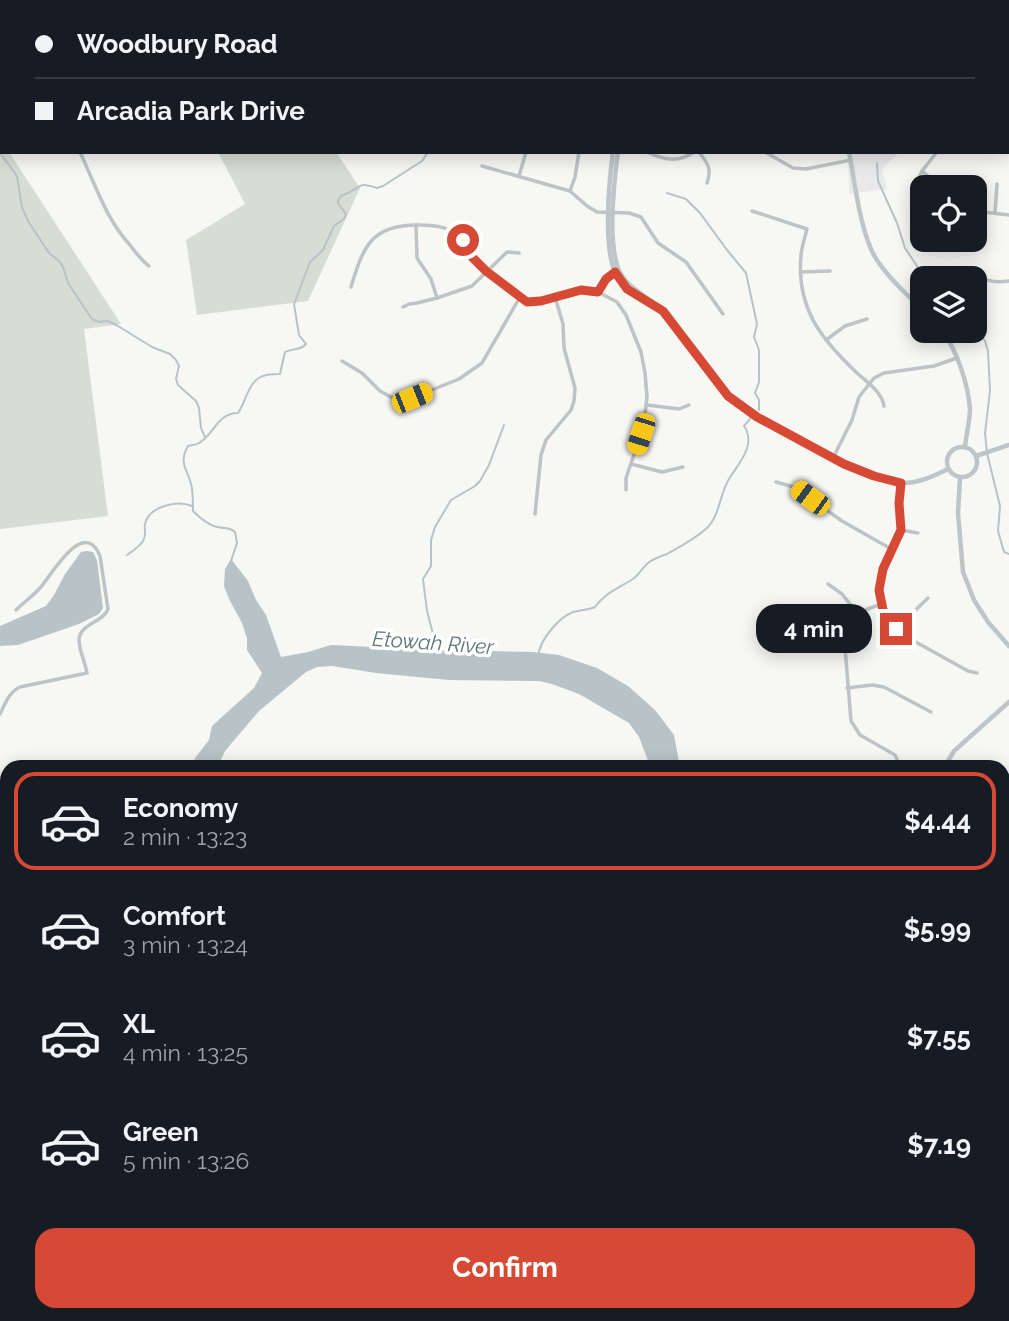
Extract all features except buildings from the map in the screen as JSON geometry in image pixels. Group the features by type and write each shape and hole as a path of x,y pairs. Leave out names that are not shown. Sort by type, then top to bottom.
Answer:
{"street":[{"path":"81,154 119,234 149,266"},
{"path":"519,176 525,154"},
{"path":"570,191 579,154"},
{"path":"615,154 609,187 609,253 617,271 627,289 663,311 728,396 757,417 844,464 874,476 901,483 913,482 948,469"},
{"path":"651,154 660,159 676,160 691,154"},
{"path":"700,154 708,164 710,173 707,183"},
{"path":"768,154 793,168 806,169 851,160"},
{"path":"850,154 867,240 876,259 910,297"},
{"path":"920,175 935,154"},
{"path":"482,166 570,191 597,212 629,213 641,217 658,243 686,262 723,314"},
{"path":"922,171 927,175"},
{"path":"995,213 997,184"},
{"path":"751,211 807,229 801,255 801,280 808,311 821,335 869,383 884,406"},
{"path":"987,212 1009,215"},
{"path":"351,287 359,260 370,241 383,231 400,225 426,225 446,228 463,240 471,256 486,271 527,302 581,290 598,292 617,302 626,315 641,352 645,373 646,405 641,434 626,478 626,490"},
{"path":"416,225 417,258 431,279 437,298"},
{"path":"403,307 472,286 507,252 519,253"},
{"path":"598,292 606,279 617,271"},
{"path":"801,272 831,271"},
{"path":"987,281 1009,281"},
{"path":"342,361 362,373 380,391 391,397 412,398 459,379 482,363 520,297"},
{"path":"535,514 543,447 571,410 574,401 575,388 564,348 563,324 555,297"},
{"path":"826,341 845,326 867,318"},
{"path":"949,343 966,386 970,410 965,447"},
{"path":"833,458 852,419 859,397 869,383 884,373 934,366 957,358"},
{"path":"646,405 679,409 689,405"},
{"path":"976,456 1009,445"},
{"path":"965,447 976,456 977,466 973,474 960,478 948,469 947,460 951,451 965,447"},
{"path":"631,464 662,472 683,467"},
{"path":"960,478 958,513 963,572 974,600 988,622 1009,646"},
{"path":"776,482 794,487 842,521 893,550"},
{"path":"901,483 901,530 883,569 879,590 883,610 896,629 905,636 968,671 977,673"},
{"path":"901,530 918,533"},
{"path":"0,715 15,689 87,673 79,637 89,625 105,616 108,608 97,549 83,543 73,548 55,566 39,589 16,611"},
{"path":"828,584 842,594 857,613"},
{"path":"896,629 928,598"},
{"path":"882,604 857,613 844,635 850,721 860,734 895,755 897,760"},
{"path":"848,688 872,685 884,687 931,712"},
{"path":"949,760 954,751 1009,702"}],"shaded area":[{"path":"0,154 10,154 121,324 84,329 108,516 0,529"},
{"path":"219,154 337,154 360,188 308,301 197,315 186,240 245,204"},
{"path":"848,154 898,154 882,169 887,189 849,194"},
{"path":"81,552 93,552 97,560 103,608 99,614 79,624 18,645 0,646 0,626 46,606"},
{"name":"Etowah River","path":"231,559 248,581 266,615 281,657 331,645 559,655 597,668 628,686 655,710 674,735 679,760 648,760 639,737 629,723 579,694 552,684 539,681 449,680 332,666 317,667 306,672 259,711 225,751 221,760 194,760 209,740 212,726 254,688 262,673 247,650 247,638 242,623 224,586 225,569"}],"waterway":[{"path":"1,154 17,176 22,207 28,221 49,253 63,267 68,283 92,319 99,322 108,321 152,347 170,354 176,360 179,366 176,379 178,385 196,401 205,437"},
{"path":"231,561 237,543 235,532 212,525 193,511 191,483 184,463 188,446 198,444 220,420 238,413 254,382 265,375 280,374 285,352 306,344 299,335 294,304 310,262 323,250 334,226 344,219 346,214 338,203 342,195 361,186 383,186 422,161 427,154"},
{"path":"877,163 878,181 905,248 917,266"},
{"path":"667,193 686,199 700,213 746,273 757,324 754,337 759,350 759,382 755,393 759,400 759,410"},
{"path":"986,343 990,391 985,433 987,453 1000,506 998,531 1004,552 1009,554"},
{"path":"538,655 546,636 562,619 573,612 595,607 608,594 635,577 650,562 683,545 707,528 715,517 726,485 745,454 748,440 744,426 750,419"},
{"path":"438,653 427,611 423,579 431,566 431,540 435,527 451,500 480,481 504,425"},
{"path":"127,555 143,541 145,524 152,513 172,504 192,506"}],"route":[{"path":"463,240 471,256 486,271 527,302 581,290 598,292 606,279 615,272 627,289 663,311 728,396 757,417 844,464 901,483 901,530 883,569 879,590 883,610 896,629"}]}
